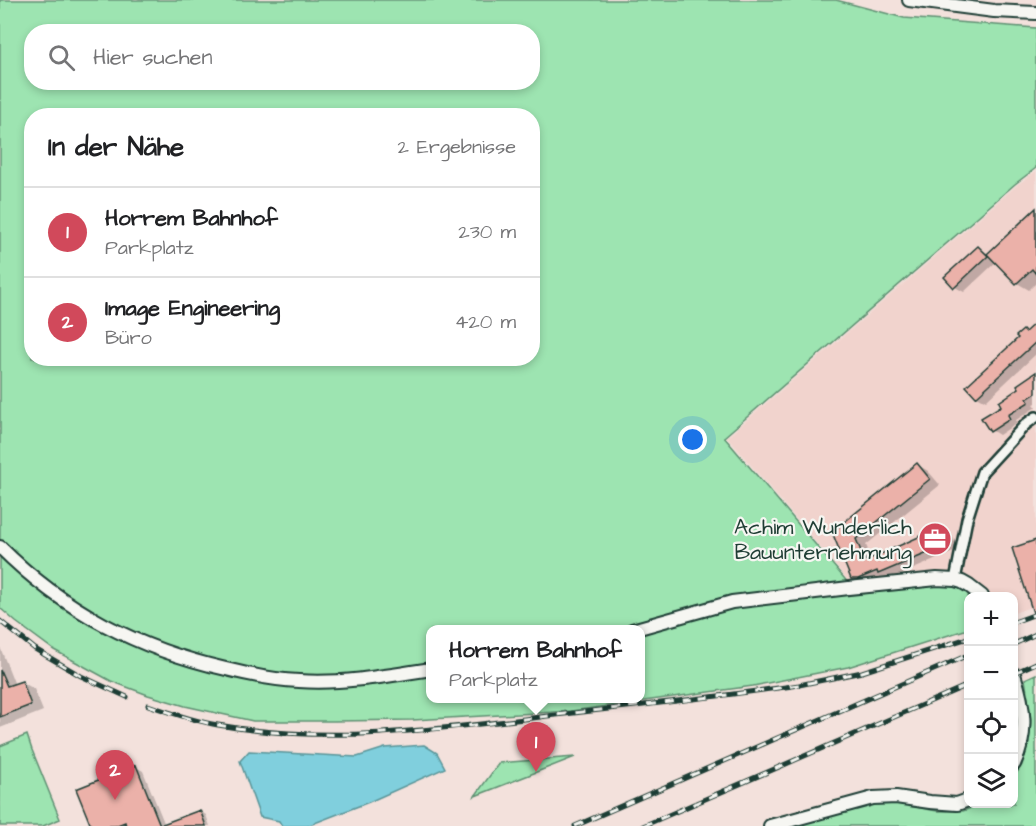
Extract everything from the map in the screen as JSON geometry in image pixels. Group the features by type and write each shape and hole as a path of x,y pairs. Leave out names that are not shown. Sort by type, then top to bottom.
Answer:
{"street":[{"path":"909,0 1036,13"},
{"path":"955,580 967,519 982,472 1026,424 1036,417"},
{"path":"0,547 53,594 88,616 116,632 155,649 203,664 254,675 299,681 353,680 426,670"},
{"path":"645,626 732,602 936,579 955,580 976,592"},
{"path":"1018,690 1025,724 1018,755"},
{"path":"770,826 873,798 896,797 957,804 964,802"}],"shaded area":[{"path":"1036,171 1036,605 1018,612 1018,592 986,592 980,586 953,574 851,584 727,437"}],"green space":[{"path":"0,0 836,0 904,18 1036,28 1036,168 724,437 850,585 939,584 962,588 968,592 964,592 964,630 848,667 753,686 645,701 645,625 426,625 426,703 629,703 571,711 413,720 253,721 148,695 111,681 54,650 0,608"},
{"path":"1036,674 1036,826 786,826 873,803 900,804 937,811 1018,808 1018,771 1029,743 1031,719 1025,679"},
{"path":"27,735 60,819 43,826 0,826 0,746"},
{"path":"575,757 475,796 499,763"}],"water":[{"path":"424,745 437,753 445,768 369,802 307,826 282,826 279,821 260,817 240,761 249,751 357,757 385,748"}],"building":[{"path":"1036,208 1036,274 1032,269 1016,284 987,254"},
{"path":"978,246 988,256 954,288 944,277"},
{"path":"1036,322 1036,342 976,397 966,386 1018,338 1016,336 1023,330 1025,332"},
{"path":"1036,372 1036,393 1027,399 1029,402 1008,415 1010,419 990,432 981,418 1001,406 999,402 1019,388 1017,385"},
{"path":"917,463 930,479 856,539 865,561 941,527 949,544 878,574 877,571 858,579 851,579 832,532"},
{"path":"1036,540 1036,615 1034,616 1012,548"},
{"path":"0,670 7,686 22,681 31,705 0,717"},
{"path":"136,765 160,825 200,810 206,826 126,826 125,822 115,826 91,826 76,789"}],"railway":[{"path":"1018,621 1036,614"},
{"path":"0,621 35,649 81,676 127,697"},
{"path":"1018,642 1036,634"},
{"path":"148,705 200,721 260,731 345,734 429,730 799,685 862,672 964,639"},
{"path":"575,826 964,657"},
{"path":"1018,671 1036,663"},
{"path":"643,826 964,687"}],"place":[{"name":"Achim Wunderlich Bauunternehmung","path":"935,539"},
{"name":"Horrem Bahnhof","path":"536,772"},
{"name":"Image Engineering","path":"115,800"}]}
